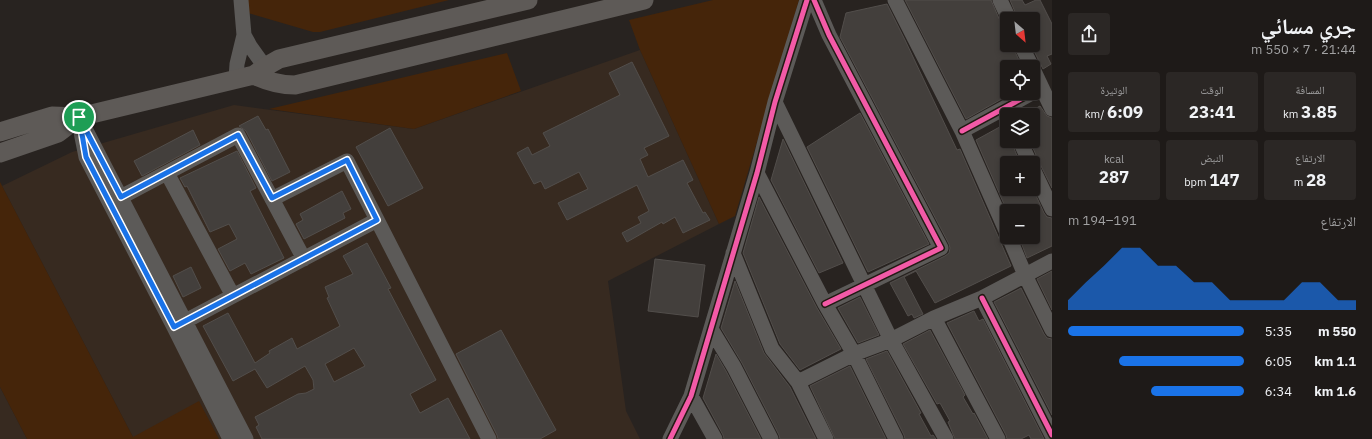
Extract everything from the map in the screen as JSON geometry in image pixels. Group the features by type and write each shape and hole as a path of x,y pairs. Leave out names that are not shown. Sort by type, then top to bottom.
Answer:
{"main road":[{"path":"0,132 52,116 79,117 252,74 279,59 528,0"},
{"path":"252,74 266,82 280,85 295,85 644,0"},
{"path":"0,154 58,133 79,117"}],"street":[{"path":"241,0 244,35 239,57 252,74"},
{"path":"670,439 692,396 757,173 775,102 807,0"},
{"path":"814,0 832,41 941,248 825,304"},
{"path":"895,0 962,131 1000,217"},
{"path":"1000,0 1006,12"},
{"path":"244,35 250,46 252,74"},
{"path":"1040,96 1052,109"},
{"path":"1010,108 1022,100"},
{"path":"775,102 890,340 946,439"},
{"path":"962,131 1000,114"},
{"path":"79,117 121,197 180,324 230,439"},
{"path":"79,117 86,157 246,439"},
{"path":"121,197 238,135 304,259"},
{"path":"272,198 347,160 489,439"},
{"path":"167,173 234,296"},
{"path":"757,173 825,304 854,354 896,439"},
{"path":"1040,183 1052,210"},
{"path":"180,324 377,220"},
{"path":"1012,244 1025,275 1052,330"},
{"path":"733,253 772,349 798,382 826,439"},
{"path":"798,382 854,354 890,340 934,318 982,298 1052,261"},
{"path":"982,298 1052,435"},
{"path":"934,318 998,439"},
{"path":"711,329 734,367 771,439"},
{"path":"692,396 715,439"}],"shaded area":[{"path":"246,0 449,0 320,32 313,32 248,13"},
{"path":"713,0 799,0 735,216 719,224 640,50 629,20"},
{"path":"640,50 719,224 608,281 626,411 640,439 134,439 2,186 72,152 234,105 414,129"},
{"path":"507,53 521,91 414,129 269,109"},
{"path":"0,182 133,437 199,401 219,439 27,439 0,387"},
{"path":"0,387 27,439 0,439"}],"building":[{"path":"905,0 991,0 1000,21 1000,52 1015,52 1019,60 1000,60 1000,100 966,119"},
{"path":"1010,0 1022,0 1025,5 1036,0 1040,0 1052,24 1052,54 1047,56 1051,64 1043,69 1040,60 1038,60 1034,52 1040,52 1040,12 1015,12"},
{"path":"887,4 957,150 960,149 1000,241 1000,244 1001,244 1011,266 935,303 916,271 904,277 923,314 914,318 912,314 908,316 890,283 945,256 949,253 950,248 840,37 846,13"},
{"path":"632,62 669,136 644,148 648,155 640,159 648,177 683,160 693,180 687,183 703,213 705,212 710,220 683,233 675,217 663,224 662,222 627,242 622,233 641,223 638,217 649,211 637,185 567,220 558,203 588,189 579,172 545,189 541,181 534,184 517,153 528,147 532,155 550,146 543,133 620,95 609,73"},
{"path":"1040,106 1047,116 1052,118 1052,188 1040,164 1040,156 1036,156 1033,148 1040,148 1040,108 1036,108"},
{"path":"860,113 929,244 868,272 807,147"},
{"path":"258,116 266,130 268,129 290,172 272,181 246,131 239,126"},
{"path":"1000,127 1000,148 1014,148 1017,156 1000,156 1000,195 976,140"},
{"path":"390,128 423,188 388,206 356,147"},
{"path":"193,130 200,145 142,176 134,161"},
{"path":"783,139 843,263 819,273 771,180"},
{"path":"237,151 256,188 250,191 284,258 251,274 245,263 230,271 218,249 237,239 229,224 210,232 187,186 185,187 180,178"},
{"path":"342,191 351,209 343,213 345,218 304,239 296,224 303,220 300,214"},
{"path":"1000,196 1036,196 1040,204 1004,204"},
{"path":"759,197 817,308 841,349 800,370 780,344 743,253"},
{"path":"1040,204 1047,217 1052,218 1052,246 1027,258 1022,244 1040,244"},
{"path":"367,243 391,288 388,289 436,380 410,394 420,413 448,398 470,439 262,439 256,427 259,425 255,417 298,394 306,393 314,389 313,380 305,366 267,388 255,369 233,381 203,326 228,313 255,363 270,353 269,351 292,338 297,349 340,326 327,298 329,297 325,287 353,274 343,256","holes":["354,348 365,366 334,382 325,364"]},
{"path":"655,259 705,265 698,317 648,311"},
{"path":"191,267 201,288 183,297 173,276"},
{"path":"1052,271 1052,310 1037,279"},
{"path":"735,281 764,353 790,387 816,439 780,439 742,363 721,328"},
{"path":"1021,288 1044,334 1047,338 1052,339 1052,415 994,302"},
{"path":"860,297 879,335 858,343 838,308"},
{"path":"974,311 979,321 983,319 1044,439 1031,439 1029,435 1021,439 1007,439 947,323"},
{"path":"501,330 556,430 540,439 498,439 456,354"},
{"path":"930,330 965,395 963,397 973,414 974,413 988,439 955,439 948,422 950,421 940,403 937,404 903,344"},
{"path":"887,351 921,413 919,414 931,436 933,435 936,439 905,439 866,359"},
{"path":"716,354 761,439 724,439 703,398"},
{"path":"850,366 886,439 835,439 810,386"}],"cycle path":[{"path":"670,439 691,396 757,173 775,102 807,0"},
{"path":"814,0 829,35 941,248 825,304"},
{"path":"962,131 1019,100"},
{"path":"982,298 1052,435"}],"route":[{"path":"79,117 121,197 238,135 272,198 347,160 377,220 174,327 86,157 79,117"}]}
